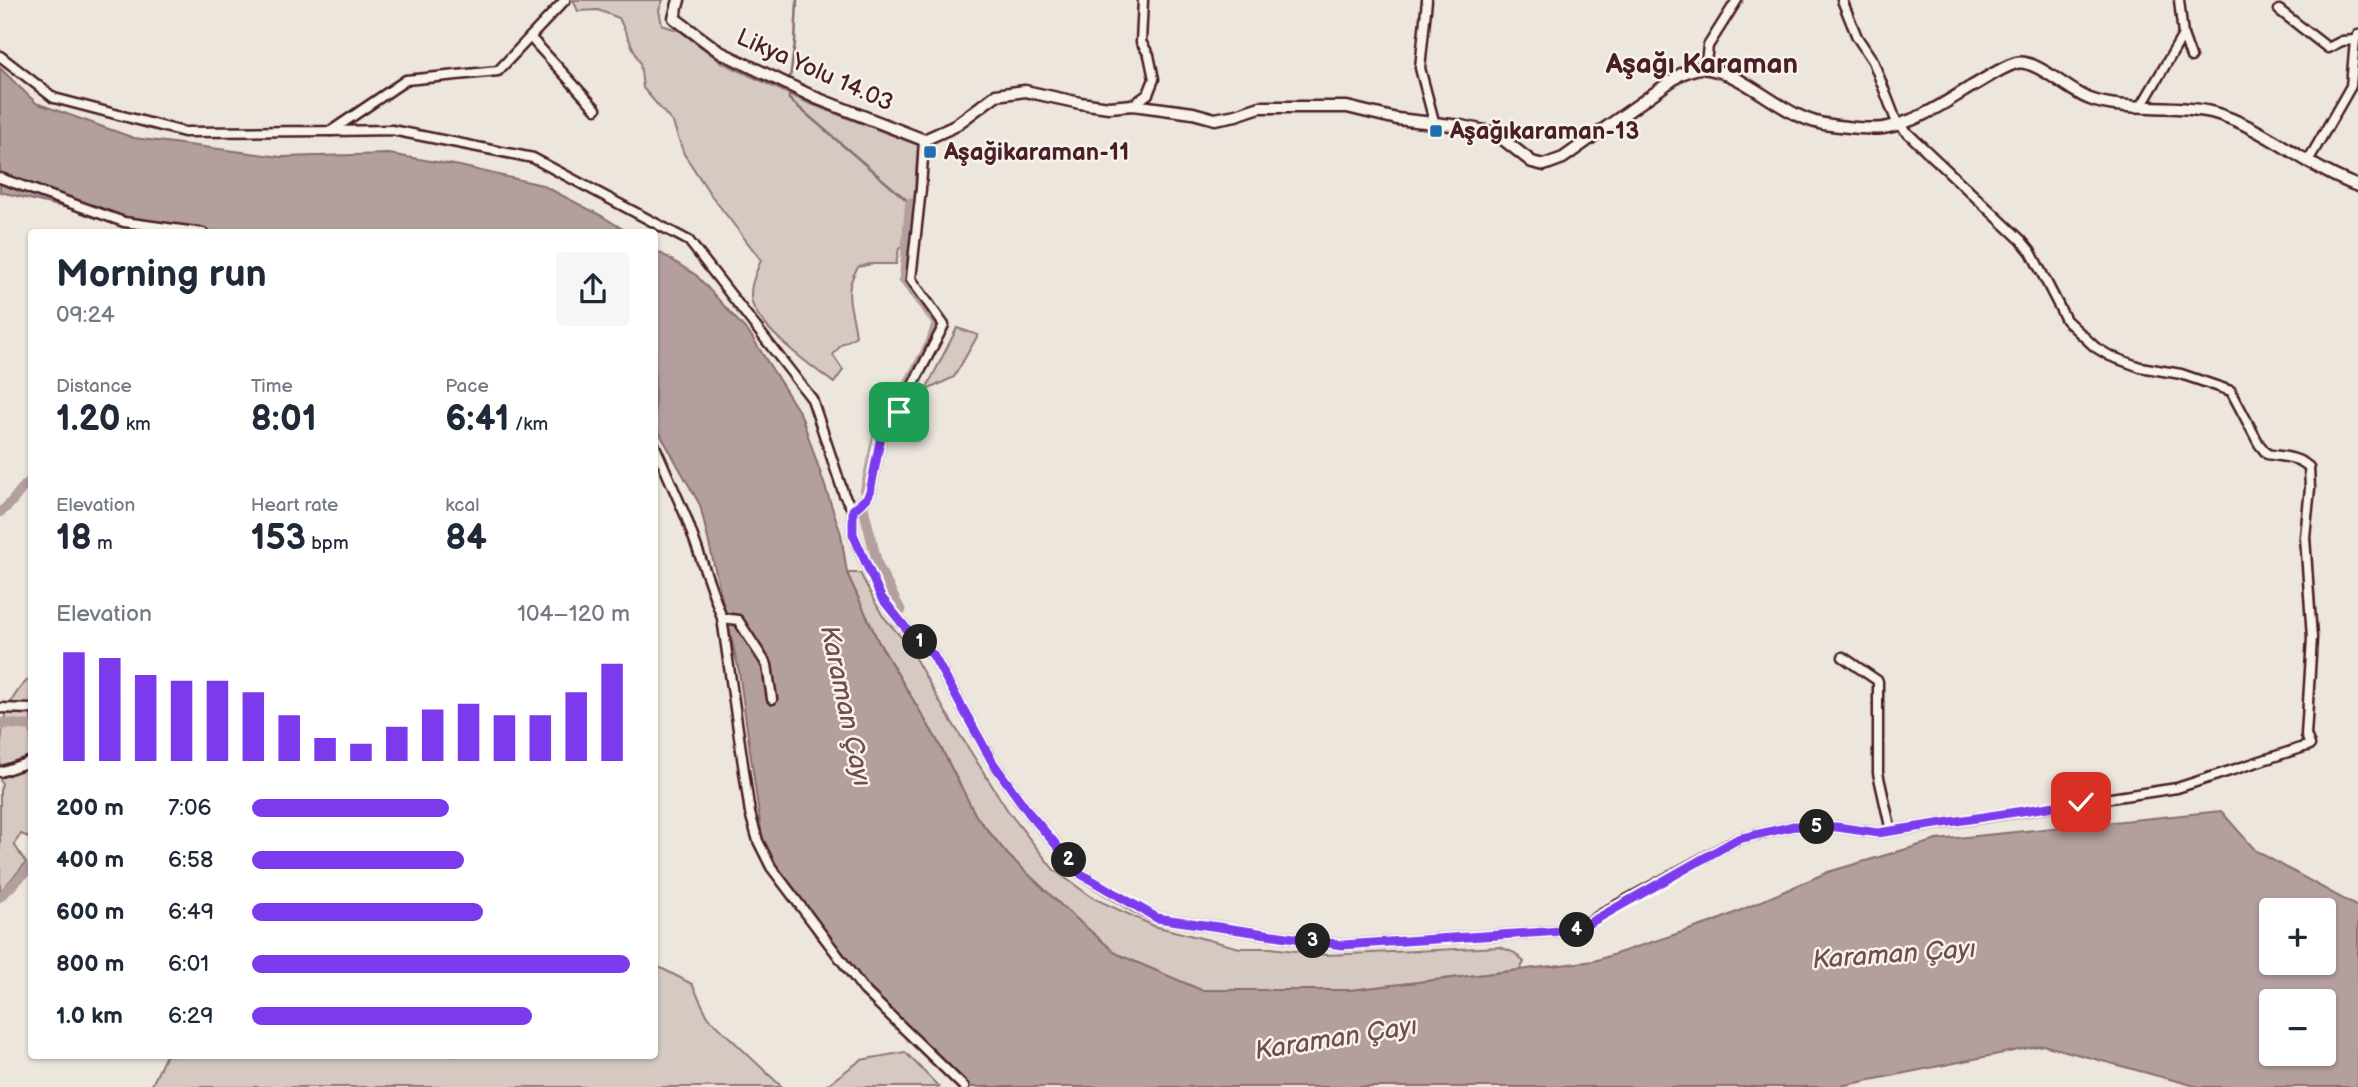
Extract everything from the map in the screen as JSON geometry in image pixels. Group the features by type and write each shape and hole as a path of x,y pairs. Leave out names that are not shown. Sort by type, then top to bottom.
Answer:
{"street":[{"path":"331,131 406,80 498,71 565,0"},
{"name":"Likya Yolu 14.03","path":"679,0 674,18 720,52 816,98 924,140"},
{"path":"1133,106 1148,94 1154,79 1149,55 1141,42 1143,0"},
{"path":"1427,0 1420,68 1435,125"},
{"path":"1705,69 1708,46 1737,0"},
{"path":"0,56 54,98 184,132 392,130 533,158 689,241 812,399 844,495 853,510 853,534 881,597 909,632 933,655 993,763 1029,813 1081,874 1157,918 1342,945 1577,930 1738,839 1794,826 1837,827 1878,833 2177,788 2310,746 2306,735 2312,638 2305,537 2310,488 2309,467 2303,461 2267,454 2231,391 2181,374 2140,367 2110,356 2095,347 2066,320 2031,252 2021,240 1897,124 1873,61 1857,37 1842,0"},
{"path":"2179,0 2183,35 2191,58"},
{"path":"2279,10 2328,48 2356,37 2351,86 2308,161"},
{"path":"2142,105 2183,35"},
{"path":"530,37 596,109"},
{"path":"853,510 870,492 882,431 899,412 944,325 911,279 924,140 953,127 996,95 1025,91 1052,99 1109,107 1133,106 1193,113 1215,119 1260,107 1347,107 1435,125 1461,126 1495,133 1532,162 1544,164 1563,158 1681,74 1699,68 1748,85 1794,115 1819,124 1884,128 1923,116 1993,74 2018,63 2034,64 2070,90 2093,101 2167,106 2212,113 2249,127 2358,186"},
{"path":"0,178 124,222 174,229"},
{"path":"658,453 686,517 722,618 750,813 758,841 771,867 864,990 964,1087"},
{"path":"722,618 738,620 767,665 772,699"},
{"path":"1843,657 1878,681 1878,773 1891,831"},
{"path":"0,708 28,709"},
{"path":"0,772 28,762"}],"shaded area":[{"path":"573,0 663,0 659,10 662,25 680,31 721,62 808,103 918,145 911,246 899,248 896,264 858,267 849,293 856,336 841,345 833,355 843,370 834,383 787,346 757,313 751,292 761,260 711,195 684,154 673,123 643,88 640,63 619,18 598,10 578,11"},
{"path":"957,328 978,335 954,377 925,391"},
{"path":"847,573 860,573 882,615 907,644 945,711 1008,811 1054,870 1093,898 1154,926 1240,948 1271,948 1327,955 1500,947 1515,953 1524,962 1520,970 1351,990 1201,990 1117,954 1008,855 976,816 937,740 878,641"},
{"path":"28,680 28,837 21,834 14,844 26,863 0,892 2,736 8,710"},
{"path":"658,967 692,984 708,1017 782,1087 151,1087 164,1059 658,1059"},
{"path":"905,1052 939,1087 824,1087 861,1060"}],"water":[{"path":"0,68 36,103 134,138 281,157 389,154 460,166 542,185 623,229 161,229 0,192"},
{"name":"Karaman Çayı","path":"658,251 696,275 750,334 801,415 841,534 847,573 878,641 937,740 976,816 1008,855 1117,954 1201,990 1351,990 1594,961 1716,921 1828,872 1937,840 2221,811 2256,851 2358,907 2358,1087 2199,1087 2043,1045 1836,1087 966,1087 954,1080 816,937 763,844 739,671 700,505 658,430"}],"waterway":[{"path":"790,78 797,0"},
{"path":"789,94 789,99 910,203"},
{"path":"865,490 878,431 900,399 930,344 937,323 904,280 910,203"},
{"path":"0,512 28,483"},
{"path":"863,506 878,566 901,611"},
{"path":"0,723 28,726"},
{"path":"0,897 28,870"}],"place":[{"name":"Aşağıkaraman-13","path":"1436,131"},
{"name":"Aşağikaraman-11","path":"930,152"}],"district":[{"name":"Aşağı Karaman","path":"1702,64"}],"route":[{"path":"899,412 882,431 870,492 853,510 853,534 881,597 909,632 933,655 993,763 1029,813 1081,874 1157,918 1342,945 1577,930 1608,910 1738,839 1794,826 1837,827 1878,833 2081,802"}]}
